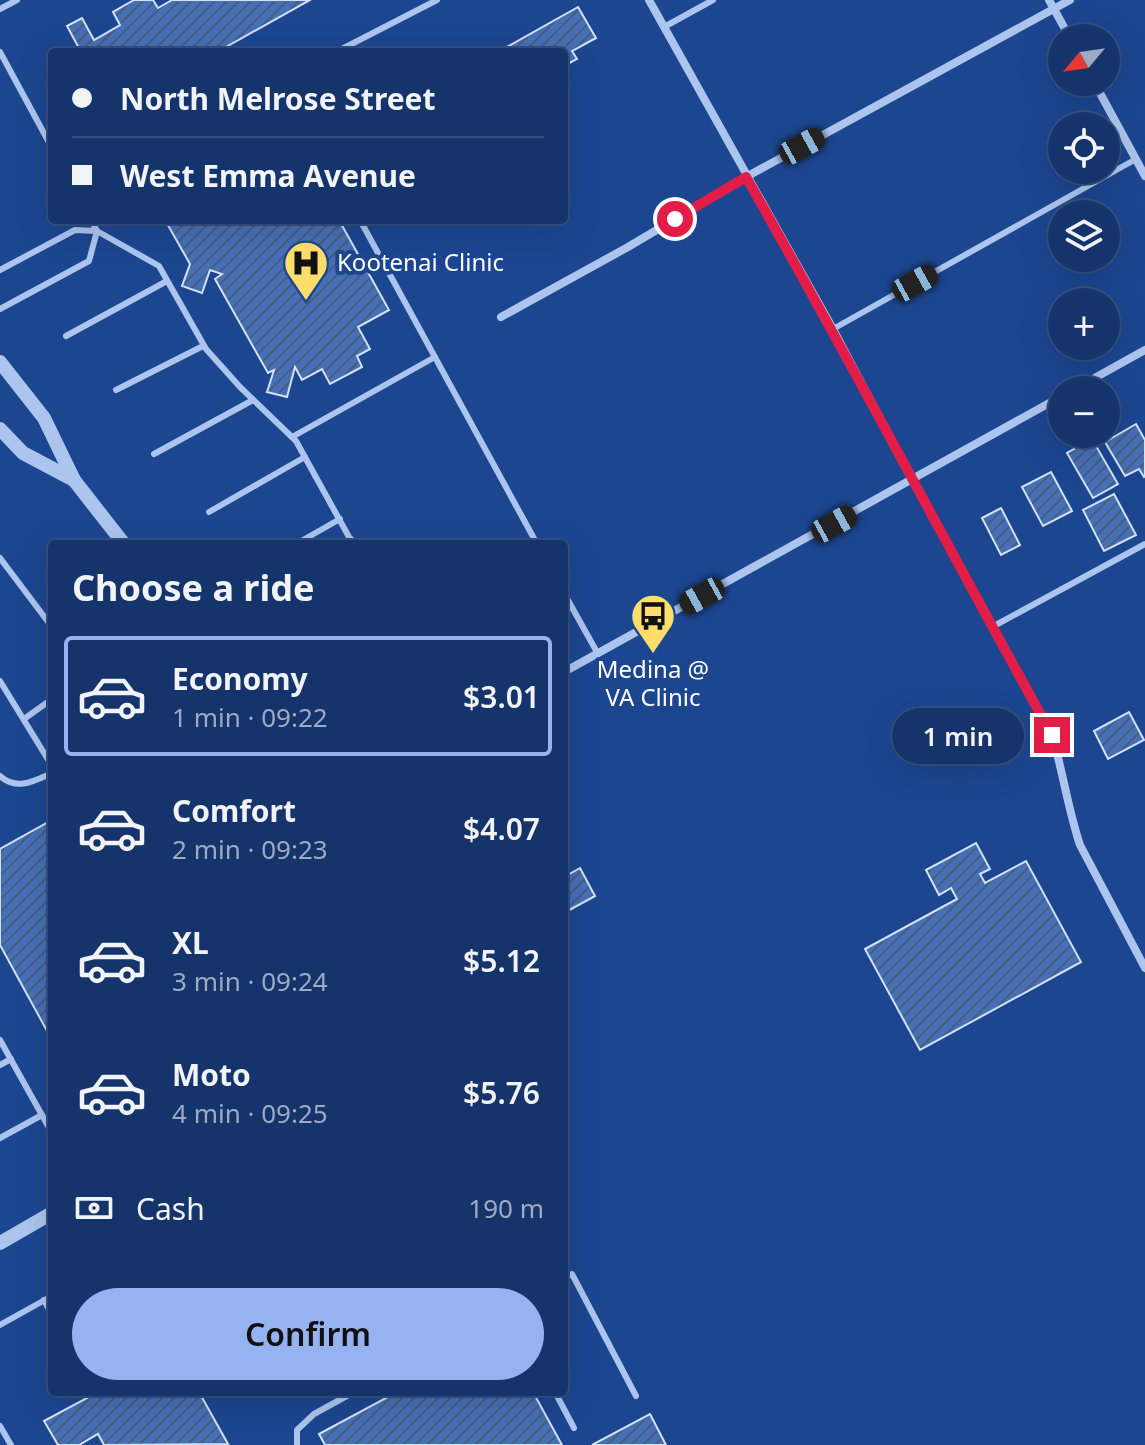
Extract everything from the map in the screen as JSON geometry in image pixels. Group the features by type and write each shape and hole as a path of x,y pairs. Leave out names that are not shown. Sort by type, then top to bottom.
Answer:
{"street":[{"path":"649,0 833,329 1052,735 1080,845 1145,968"},
{"path":"501,317 1051,4 1070,0"},
{"path":"1051,4 1062,24"},
{"path":"1102,96 1145,176"},
{"path":"1098,376 1145,350"},
{"path":"0,362 44,418 74,480 121,540"},
{"path":"568,670 1048,404"},
{"path":"0,429 23,453 74,480"},
{"path":"0,1243 48,1215"}],"lane":[{"path":"0,9 17,0"},
{"path":"344,48 437,0"},
{"path":"664,27 713,0"},
{"path":"0,52 48,141"},
{"path":"833,329 1136,159"},
{"path":"0,309 89,261 97,231 93,224"},
{"path":"362,224 535,540"},
{"path":"0,270 75,230 97,231 159,266 203,346 220,367 292,437 352,540"},
{"path":"66,336 167,281"},
{"path":"116,390 203,346"},
{"path":"292,437 435,357"},
{"path":"154,454 253,400"},
{"path":"209,512 305,457"},
{"path":"303,540 340,519"},
{"path":"992,627 1145,544"},
{"path":"0,558 48,622"},
{"path":"568,600 598,654"},
{"path":"0,681 48,759"},
{"path":"24,719 48,702"},
{"path":"0,776 8,783 27,784 48,775"},
{"path":"0,1040 48,1126"},
{"path":"0,1065 11,1059"},
{"path":"0,1138 42,1115"},
{"path":"568,1276 572,1274 636,1396"},
{"path":"0,1325 48,1298"},
{"path":"44,1300 48,1308"},
{"path":"297,1445 297,1430 314,1414 347,1396"},
{"path":"557,1396 574,1428"},
{"path":"0,1426 11,1445"}],"building":[{"path":"134,0 153,0 158,8 172,0 310,0 224,48 79,48 67,26 82,18 94,40 120,25 113,12"},
{"path":"578,7 596,38 572,51 577,59 568,64 568,48 505,48"},
{"name":"Kootenai Clinic","path":"167,224 341,224 389,310 358,327 370,349 357,356 362,367 330,384 322,369 302,380 295,367 287,397 267,392 274,370 268,373 215,279 222,274 210,270 202,293 182,286 190,264"},
{"path":"1136,424 1145,440 1144,477 1139,469 1125,476 1109,448 1120,448 1120,433"},
{"path":"1076,448 1097,448 1118,484 1093,498 1067,453"},
{"path":"1051,472 1072,511 1043,526 1022,487"},
{"path":"1114,494 1136,535 1104,551 1083,510"},
{"path":"1001,508 1020,545 1001,555 982,518"},
{"path":"1129,712 1144,740 1108,759 1094,731"},
{"path":"48,822 48,1033 0,945 0,849"},
{"path":"976,843 990,869 980,874 985,883 1026,861 1081,962 920,1050 865,949 957,899 951,888 939,895 926,870"},
{"path":"580,868 595,896 568,911 568,875"},
{"path":"91,1396 201,1396 228,1444 104,1445 98,1434 79,1445 58,1445 44,1421"},
{"path":"390,1396 535,1396 562,1445 325,1445 319,1434"},
{"path":"650,1414 666,1445 592,1445"}],"place":[{"name":"Kootenai Clinic","path":"306,302"},
{"name":"Medina @ VA Clinic","path":"653,655"}],"route":[{"path":"675,219 746,177 833,329 1052,735"}]}
